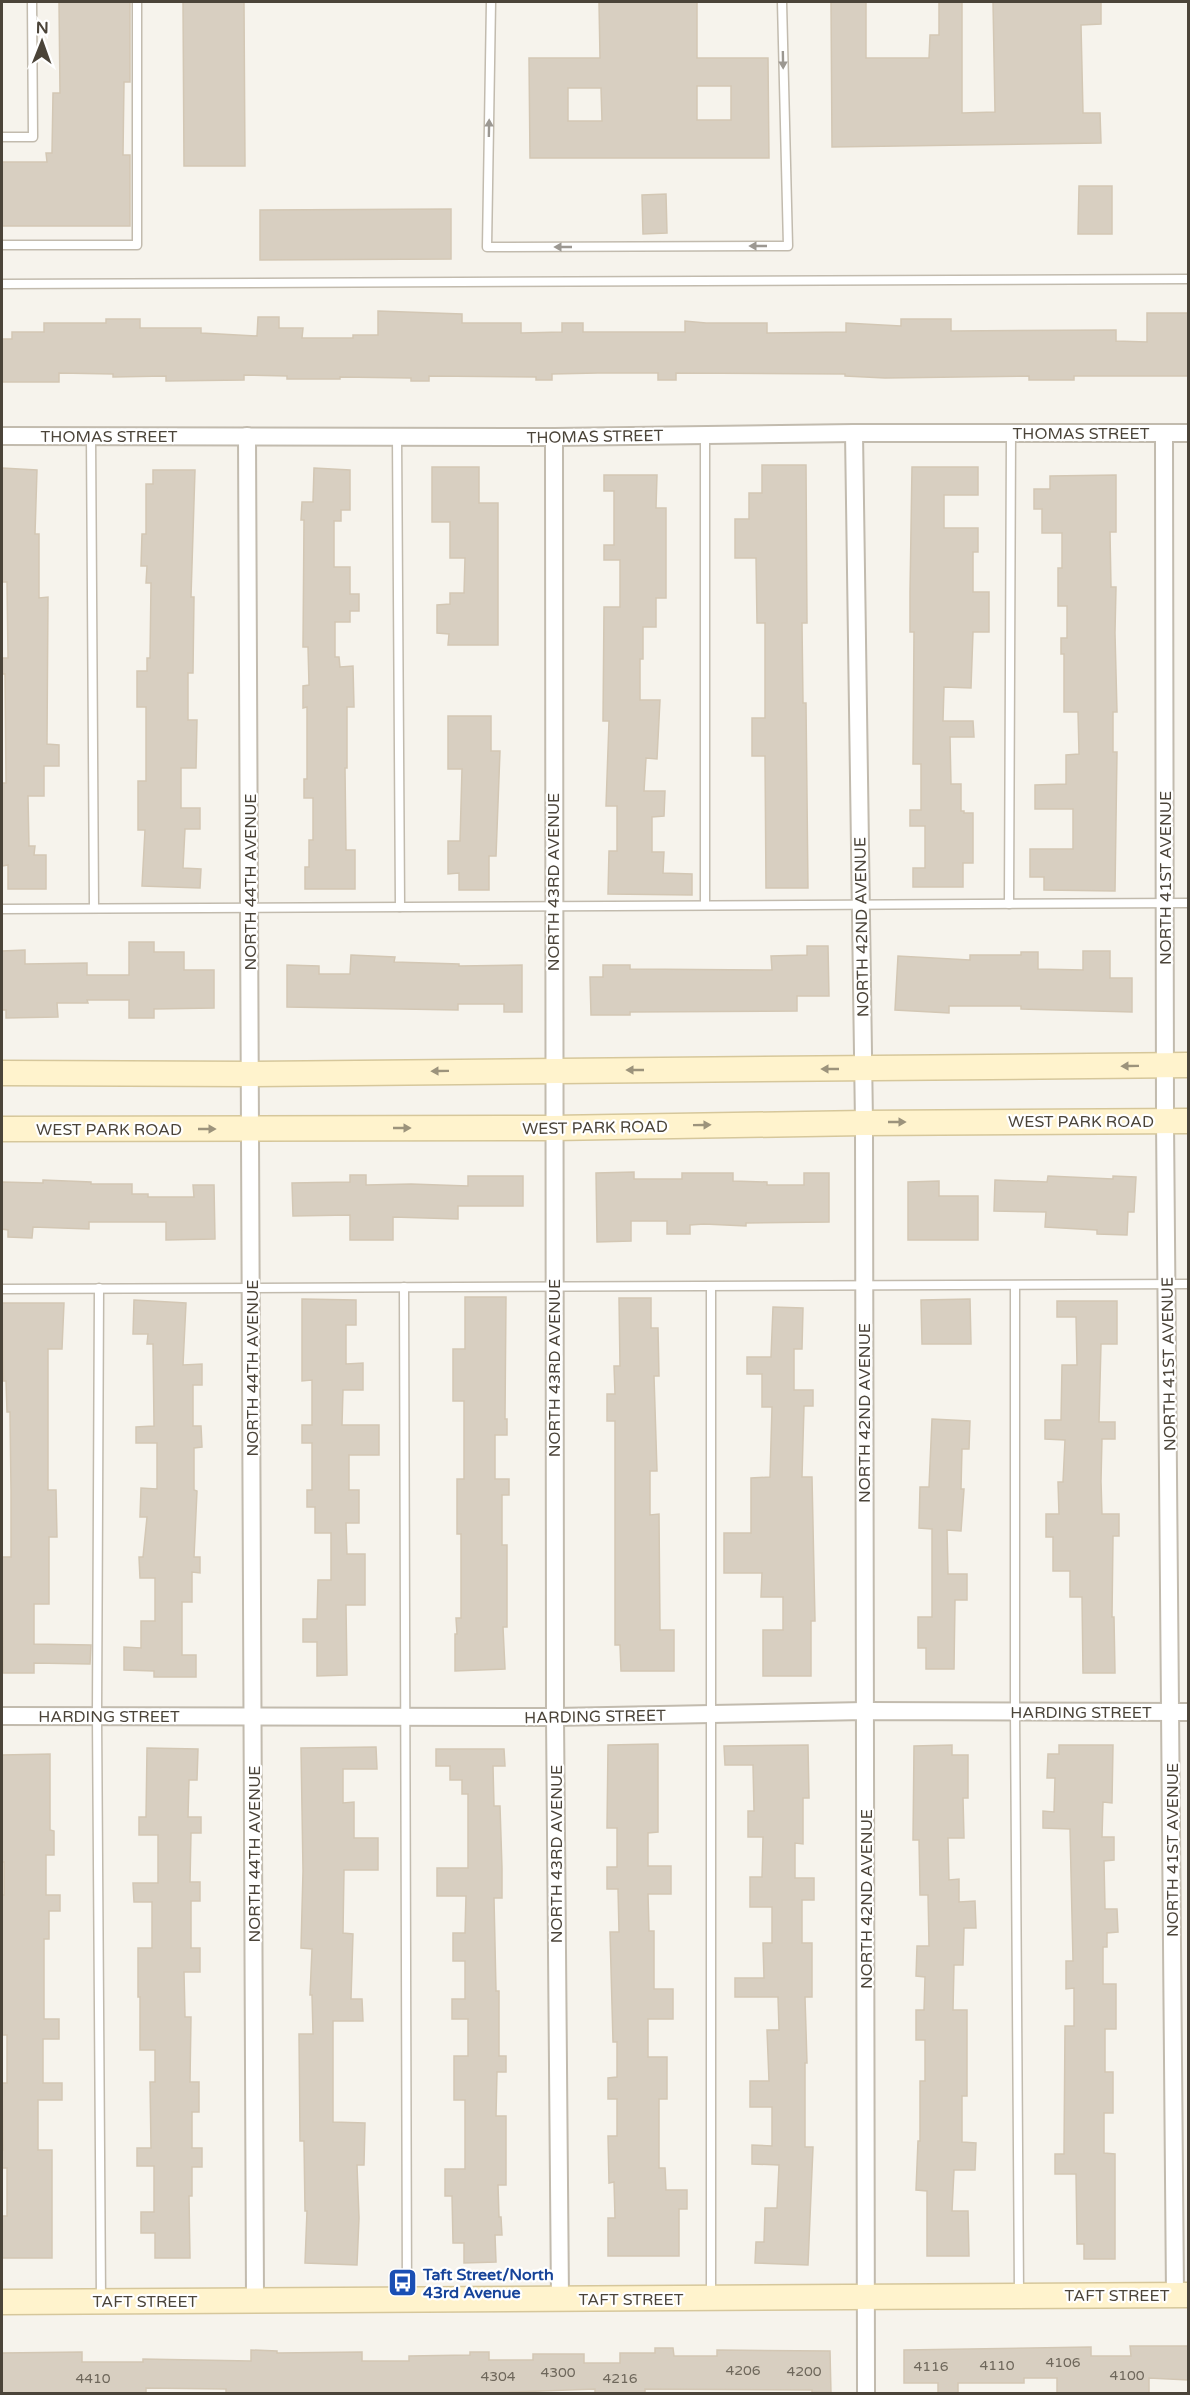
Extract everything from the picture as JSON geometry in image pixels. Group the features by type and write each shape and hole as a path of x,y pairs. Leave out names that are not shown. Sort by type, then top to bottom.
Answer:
{"street":[{"name":"THOMAS STREET","path":"2,436 554,437 854,433 1188,434"},
{"name":"NORTH 42ND AVENUE","path":"854,433 864,1123 866,2394"},
{"name":"NORTH 41ST AVENUE","path":"1164,434 1165,903 1177,1066 1177,1121 1167,1284 1171,1712 1181,2295"},
{"name":"NORTH 44TH AVENUE","path":"247,436 255,2300"},
{"name":"NORTH 43RD AVENUE","path":"554,437 553,1128 560,2299"},
{"path":"2,1073 251,1074 1177,1066"},
{"name":"WEST PARK ROAD","path":"2,1129 553,1128 1177,1121"},
{"name":"HARDING STREET","path":"2,1716 555,1718 865,1711 1188,1712"},
{"name":"TAFT STREET","path":"2,2302 1181,2295"}],"lane":[{"path":"2,137 33,137 32,2"},
{"path":"2,245 137,245 137,2"},
{"path":"491,2 487,247 788,246 782,2"},
{"path":"2,284 1188,279"},
{"path":"1009,904 1011,433"},
{"path":"705,435 705,905"},
{"path":"91,436 94,908"},
{"path":"398,436 400,907"},
{"path":"2,909 1188,903"},
{"path":"2,1288 1188,1284"},
{"path":"1015,1286 1019,2296"},
{"path":"404,1287 408,2300"},
{"path":"711,1287 711,2298"},
{"path":"99,1288 97,1716 101,2301"}],"building":[{"path":"59,2 130,2 130,82 124,82 123,155 130,155 130,226 2,226 2,162 47,162 46,153 52,153 53,93 60,93"},
{"path":"183,2 244,2 245,166 184,166"},
{"path":"599,2 697,2 697,58 768,58 769,158 530,158 529,58 600,58","holes":["697,86 731,86 731,120 697,120","568,88 601,88 602,121 568,121"]},
{"path":"831,2 866,2 866,58 929,58 930,35 939,35 939,2 962,2 962,113 995,112 993,2 1101,2 1101,24 1081,25 1083,113 1100,113 1101,143 832,147"},
{"path":"1079,186 1112,186 1112,234 1078,234"},
{"path":"666,194 667,233 643,234 642,195"},
{"path":"451,209 451,259 260,260 260,210"},
{"path":"378,311 462,314 462,323 521,323 521,333 562,332 562,323 583,323 583,332 685,332 685,321 767,323 767,333 846,332 846,323 901,326 901,319 951,319 951,331 1116,330 1116,341 1147,342 1147,313 1188,313 1188,376 1074,376 1074,380 1029,380 1029,376 885,378 845,376 845,374 676,373 676,380 658,380 658,373 598,373 552,374 552,380 536,380 536,377 429,376 429,381 411,381 411,378 340,377 340,379 287,379 287,376 244,375 244,380 166,381 166,376 113,377 113,374 59,373 59,382 2,382 2,339 12,339 12,332 44,332 44,323 106,323 106,319 140,319 140,328 201,328 201,333 257,336 258,317 279,317 279,328 303,328 302,338 353,338 353,335 378,335"},
{"path":"762,465 806,465 807,623 802,623 803,703 806,703 808,888 766,888 765,756 752,756 752,718 765,718 765,623 757,623 756,558 735,558 735,519 749,519 749,493 762,493"},
{"path":"432,467 479,467 479,503 498,503 498,645 448,645 449,634 437,633 437,605 450,604 450,593 464,593 465,558 450,558 450,522 432,522"},
{"path":"912,467 978,467 978,495 944,495 944,528 978,528 978,552 973,552 973,592 989,592 989,632 973,632 971,688 944,687 943,721 973,721 974,737 950,737 951,784 961,784 961,811 973,813 973,863 963,863 963,887 913,887 913,868 925,868 925,826 910,826 910,810 921,810 921,764 913,764 914,632 910,632"},
{"path":"2,468 37,470 35,534 39,534 39,598 48,597 47,744 59,745 59,766 44,766 44,796 28,796 29,846 35,846 34,855 46,855 46,889 8,889 8,865 2,866 2,783 6,783 5,674 2,674 2,658 8,658 7,582 2,582"},
{"path":"314,468 350,470 350,510 341,510 341,521 334,521 334,567 350,567 350,594 359,594 359,611 350,611 350,622 335,622 335,657 339,657 340,667 353,666 354,707 347,707 347,768 345,768 346,850 355,850 355,889 305,889 305,867 309,867 309,840 313,840 313,798 304,798 304,779 307,779 307,707 303,708 303,686 309,685 308,647 303,647 304,520 301,520 302,502 313,502"},
{"path":"153,470 195,470 191,597 194,597 193,673 188,673 188,720 197,720 196,768 181,768 181,808 200,808 200,829 185,829 183,868 201,869 200,888 142,886 145,830 138,830 138,781 146,781 146,707 137,707 137,671 147,671 147,658 150,658 151,583 146,583 147,566 141,566 142,534 146,534 146,484 153,484"},
{"path":"604,475 657,475 656,508 666,508 666,598 656,598 656,627 643,627 643,659 640,659 640,700 660,700 657,759 646,758 644,791 665,791 664,816 652,817 652,852 664,852 663,873 692,874 692,895 608,894 609,851 617,851 617,806 606,806 609,721 603,721 604,607 620,607 620,560 604,560 604,545 614,545 614,491 604,491"},
{"path":"1116,475 1116,532 1110,532 1111,587 1116,587 1117,712 1113,712 1113,752 1117,752 1115,891 1044,890 1044,877 1030,877 1030,849 1073,849 1073,809 1035,809 1035,785 1066,784 1066,755 1079,754 1078,712 1064,712 1064,654 1061,654 1061,638 1067,638 1067,606 1058,606 1058,568 1062,568 1062,533 1042,533 1042,509 1034,509 1034,489 1050,489 1050,476"},
{"path":"448,716 491,716 491,751 500,751 496,856 489,856 489,890 459,890 459,873 448,874 448,841 460,841 462,769 448,769"},
{"path":"129,942 154,942 154,952 184,952 184,970 214,970 214,1008 154,1009 154,1018 129,1018 129,1000 87,1000 88,1003 57,1003 58,1017 6,1018 6,1010 2,1010 2,951 25,950 25,964 87,963 87,975 129,975"},
{"path":"807,946 828,946 829,996 797,996 797,1011 630,1012 630,1015 591,1015 590,977 603,977 603,965 630,965 630,969 772,970 771,956 807,955"},
{"path":"1083,951 1110,951 1110,978 1132,978 1132,1012 1021,1009 1021,1006 949,1006 949,1013 895,1010 898,956 970,960 970,955 1021,955 1021,952 1038,952 1038,969 1083,970"},
{"path":"351,955 395,957 394,962 459,964 459,966 522,965 522,1012 504,1012 504,1004 458,1004 458,1010 287,1007 287,965 319,966 319,974 350,974"},
{"path":"634,1172 634,1179 682,1179 682,1173 733,1173 733,1181 767,1182 767,1185 804,1185 804,1173 829,1173 829,1222 746,1223 746,1226 690,1225 690,1234 667,1234 667,1221 631,1221 631,1241 597,1242 596,1173"},
{"path":"350,1175 366,1175 366,1185 468,1186 468,1176 523,1176 523,1206 458,1206 458,1219 393,1217 393,1240 350,1240 350,1215 293,1216 292,1183 350,1182"},
{"path":"1048,1176 1113,1179 1113,1176 1136,1177 1134,1212 1128,1212 1127,1235 1097,1234 1097,1230 1045,1227 1046,1212 994,1211 995,1180 1047,1182"},
{"path":"43,1180 91,1182 91,1184 132,1184 132,1194 148,1194 148,1197 194,1197 193,1185 214,1185 215,1239 166,1240 166,1222 89,1222 89,1229 33,1227 32,1238 8,1237 8,1230 2,1229 2,1182 43,1183"},
{"path":"939,1181 939,1196 978,1196 978,1240 908,1240 908,1182"},
{"path":"465,1297 506,1297 505,1419 507,1419 507,1435 495,1435 495,1479 509,1479 509,1495 502,1495 502,1545 507,1545 507,1627 503,1627 505,1669 455,1671 456,1618 461,1618 461,1534 457,1534 457,1479 464,1479 464,1401 453,1401 453,1349 465,1349"},
{"path":"619,1298 651,1298 651,1328 658,1328 659,1376 654,1376 657,1471 650,1471 650,1515 659,1514 660,1630 674,1630 674,1671 621,1671 620,1645 615,1645 615,1421 607,1421 607,1394 615,1394 614,1366 620,1366"},
{"path":"302,1299 356,1300 356,1325 346,1325 346,1364 363,1363 363,1390 343,1390 342,1425 379,1425 379,1455 349,1455 349,1490 359,1490 359,1523 346,1523 347,1554 365,1554 365,1605 346,1605 347,1675 317,1676 317,1642 303,1642 303,1619 317,1619 318,1580 331,1580 331,1533 315,1533 315,1507 307,1507 307,1490 312,1490 312,1443 302,1443 302,1425 312,1425 312,1380 302,1381"},
{"path":"970,1299 971,1344 922,1344 921,1300"},
{"path":"134,1300 186,1303 183,1365 202,1364 202,1385 193,1385 193,1426 201,1426 202,1447 194,1448 194,1490 197,1491 194,1557 200,1557 200,1573 192,1572 192,1602 182,1602 182,1655 196,1655 196,1677 154,1677 154,1671 124,1670 124,1647 141,1648 141,1621 155,1621 155,1578 140,1578 139,1557 143,1557 147,1517 140,1517 141,1488 157,1489 157,1443 136,1443 136,1427 154,1426 153,1344 147,1344 148,1334 133,1334"},
{"path":"1057,1301 1117,1301 1117,1344 1101,1344 1099,1422 1115,1422 1115,1439 1102,1439 1101,1481 1102,1514 1119,1514 1119,1536 1113,1536 1112,1617 1114,1617 1115,1673 1083,1673 1082,1597 1070,1597 1070,1571 1053,1571 1053,1537 1046,1537 1046,1514 1059,1514 1058,1482 1063,1482 1065,1440 1045,1439 1045,1420 1061,1420 1062,1365 1077,1365 1076,1317 1057,1317"},
{"path":"2,1303 64,1303 62,1349 48,1349 48,1490 56,1490 57,1537 49,1537 49,1604 34,1604 34,1644 91,1645 90,1664 34,1663 34,1673 3,1673 2,1557 11,1557 11,1491 10,1412 7,1412 6,1381 3,1381"},
{"path":"773,1307 803,1308 802,1349 794,1349 794,1390 813,1390 813,1406 804,1406 802,1477 812,1477 815,1621 811,1621 811,1676 763,1676 763,1630 783,1630 783,1597 761,1597 762,1573 724,1573 724,1533 751,1533 751,1478 770,1477 772,1407 762,1407 762,1374 747,1374 747,1357 771,1357"},
{"path":"932,1419 970,1421 969,1449 962,1449 961,1489 964,1489 961,1531 947,1530 948,1574 967,1574 967,1600 955,1600 954,1669 926,1669 926,1648 918,1648 918,1617 932,1617 932,1529 919,1528 920,1487 929,1487"},
{"path":"658,1744 658,1832 648,1833 648,1866 671,1866 671,1894 648,1894 649,1931 654,1931 654,1989 673,1989 673,2019 648,2019 648,2057 667,2057 667,2099 659,2099 659,2168 665,2168 666,2190 687,2190 687,2209 679,2209 679,2256 608,2256 608,2218 615,2218 614,2182 609,2183 608,2136 617,2136 617,2099 608,2099 608,2078 617,2077 617,2042 613,2042 610,1932 619,1932 618,1889 607,1889 607,1867 617,1867 617,1828 607,1828 608,1745"},
{"path":"808,1745 809,1798 803,1798 803,1844 795,1843 795,1878 814,1878 814,1900 802,1900 802,1943 812,1943 812,1997 805,1997 807,2063 805,2063 805,2147 813,2147 808,2265 755,2263 756,2242 764,2242 765,2208 777,2208 779,2165 752,2164 752,2145 772,2146 772,2107 750,2107 750,2081 769,2081 767,2030 779,2030 778,1997 735,1997 735,1978 764,1978 763,1943 772,1943 772,1907 750,1907 750,1877 762,1877 763,1837 748,1837 748,1811 754,1811 753,1765 725,1765 724,1746"},
{"path":"952,1745 952,1755 968,1755 968,1798 963,1798 964,1838 948,1838 949,1880 959,1879 959,1902 975,1901 976,1928 964,1928 963,1965 954,1965 953,2010 967,2010 967,2096 962,2096 962,2142 976,2143 975,2170 954,2170 952,2211 968,2211 969,2256 927,2256 927,2191 916,2190 918,2141 920,2141 920,2081 925,2081 925,2040 916,2040 916,2010 924,2010 925,1977 916,1976 917,1946 929,1946 928,1895 920,1895 919,1840 913,1840 914,1746"},
{"path":"1059,1745 1113,1745 1112,1803 1103,1802 1102,1837 1114,1837 1114,1860 1104,1861 1105,1909 1117,1909 1118,1932 1107,1933 1107,1947 1103,1947 1103,1984 1116,1984 1116,2029 1105,2029 1105,2072 1113,2072 1113,2113 1104,2113 1104,2153 1115,2154 1115,2259 1084,2259 1084,2244 1077,2244 1076,2174 1055,2174 1055,2154 1064,2154 1065,2026 1074,2026 1074,1988 1066,1989 1066,1961 1073,1961 1070,1829 1043,1828 1043,1811 1054,1812 1055,1778 1047,1778 1048,1754 1059,1754"},
{"path":"376,1747 377,1769 343,1769 343,1803 354,1802 354,1838 378,1838 378,1870 344,1870 343,1933 353,1934 351,1999 362,1999 363,2021 333,2021 333,2122 365,2123 364,2165 357,2165 359,2218 357,2265 305,2263 307,2211 305,2211 304,2141 300,2141 299,2034 313,2034 312,1995 310,1995 312,1949 301,1948 303,1871 301,1748"},
{"path":"147,1748 198,1749 197,1780 189,1780 188,1817 201,1817 201,1833 191,1833 190,1882 200,1882 200,1901 191,1901 191,1948 200,1948 200,1972 184,1972 185,2017 191,2017 190,2082 199,2082 199,2112 192,2112 192,2148 202,2148 202,2167 192,2167 192,2196 189,2196 190,2258 155,2258 155,2233 141,2233 141,2212 154,2212 154,2166 137,2166 137,2148 151,2148 150,2082 155,2082 155,2050 140,2050 140,1997 138,1997 138,1948 152,1948 152,1902 134,1902 133,1883 158,1883 158,1835 139,1835 139,1817 146,1817"},
{"path":"436,1749 504,1749 505,1766 493,1766 494,1806 500,1806 502,1868 502,1898 494,1898 496,1991 499,1991 499,2056 506,2056 506,2072 497,2072 496,2116 506,2116 506,2185 498,2185 502,2235 495,2235 496,2262 464,2263 464,2243 453,2243 452,2196 445,2196 445,2169 465,2169 465,2100 454,2100 454,2056 468,2056 468,2019 452,2019 452,1999 465,1999 465,1961 453,1961 453,1933 465,1933 466,1896 437,1896 437,1868 468,1868 468,1794 462,1794 462,1780 450,1780 450,1766 436,1766"},
{"path":"50,1754 50,1830 54,1831 54,1855 46,1855 46,1895 60,1895 60,1911 49,1911 49,1939 44,1939 44,2019 59,2019 59,2039 43,2039 43,2083 62,2083 62,2100 38,2100 38,2150 52,2150 52,2258 2,2258 2,2216 7,2216 7,2168 2,2168 2,2083 7,2083 7,2035 2,2035 4,1862 2,1862 2,1755"},
{"path":"1130,2346 1188,2346 1188,2380 1149,2378 1149,2394 1057,2394 1057,2378 1024,2378 1024,2383 958,2383 958,2394 938,2394 938,2383 904,2383 904,2350 1091,2347 1091,2356 1131,2356"},
{"path":"655,2348 673,2348 674,2356 717,2356 717,2350 830,2351 831,2394 812,2394 812,2390 645,2389 645,2394 595,2394 595,2389 463,2394 226,2394 226,2389 146,2388 146,2394 2,2394 2,2353 82,2352 82,2362 143,2362 143,2359 251,2361 251,2350 277,2351 277,2353 362,2352 362,2361 409,2361 409,2356 470,2355 470,2352 489,2352 489,2360 533,2360 533,2354 584,2354 584,2363 620,2363 620,2353 655,2353"}],"place":[{"name":"Taft Street/North 43rd Avenue","path":"402,2283"}]}
